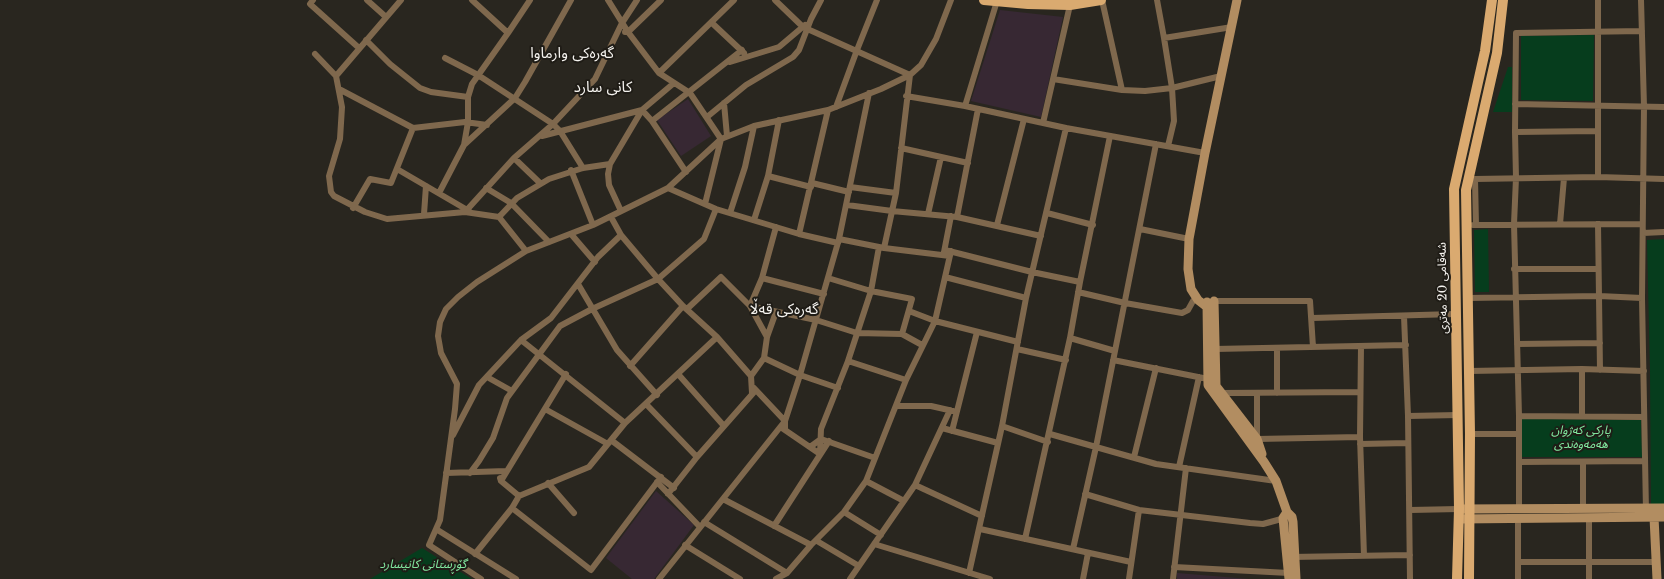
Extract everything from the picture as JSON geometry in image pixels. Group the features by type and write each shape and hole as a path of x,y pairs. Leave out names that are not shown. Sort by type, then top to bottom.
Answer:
{"main road":[{"path":"984,0 1070,5 1101,0"},
{"name":"شەقامی 20 مەتری","path":"1469,579 1458,415 1454,188 1485,51 1492,0"},
{"name":"شەقامی 20 مەتری","path":"1457,579 1470,434 1468,298 1471,225 1466,190 1497,53 1503,0"},
{"path":"1457,365 1469,368"}],"street":[{"path":"313,0 310,4 359,48"},
{"path":"367,0 386,17"},
{"path":"336,76 401,0"},
{"path":"472,0 508,32"},
{"path":"439,193 464,145 468,122 468,97 472,84 530,0"},
{"path":"464,145 488,125 515,98 571,0"},
{"path":"608,0 628,32 659,73 690,93 720,139 705,204"},
{"path":"468,211 514,158 554,124 595,79 622,22 637,0"},
{"path":"618,33 628,32 661,0"},
{"path":"659,73 734,0"},
{"path":"775,0 805,28 910,75"},
{"path":"707,117 746,85 790,60 799,50 805,28 821,0"},
{"path":"836,107 856,50 877,0"},
{"path":"481,579 429,545 440,520 457,384 445,362 439,344 440,322 446,309 458,297 505,262 526,251 593,225 668,188 720,139 754,126 828,110 910,75 921,65 936,39 951,0"},
{"path":"1101,0 1122,90"},
{"path":"1157,0 1172,88 1174,121 1168,146"},
{"path":"1174,567 1291,577 1287,516 1276,481 1217,393 1215,348 1204,302 1191,288 1188,269 1190,238 1205,153 1238,0"},
{"path":"1598,0 1598,177"},
{"path":"1641,0 1644,106 1642,178 1644,461 1656,562 1656,579"},
{"path":"965,106 997,2"},
{"path":"1043,123 1070,5"},
{"path":"712,23 748,56"},
{"path":"1164,38 1232,27"},
{"path":"726,63 779,47 805,28"},
{"path":"1519,508 1519,416 1514,269 1516,33 1642,31"},
{"path":"366,40 390,64 420,88 431,92 468,97"},
{"path":"652,121 690,93 742,50"},
{"path":"315,54 336,76 342,107 340,139 331,164 329,185 334,196 354,208 387,219 468,211 499,217 526,251"},
{"path":"444,58 478,74 554,124 583,168"},
{"path":"820,454 821,429 848,361 871,291 892,211 896,193 910,75"},
{"path":"1053,79 1122,90 1145,91 1172,88 1221,76"},
{"path":"621,211 609,184 610,164 642,110 674,83"},
{"path":"339,89 413,128 468,122 488,125"},
{"path":"663,578 684,545 783,426 839,241 869,93"},
{"path":"906,96 1205,153"},
{"path":"724,104 728,136"},
{"path":"1515,104 1664,107"},
{"path":"776,579 787,573 844,512 866,481 906,380 934,321 945,277 954,217 968,163 978,109"},
{"path":"538,137 642,110"},
{"path":"642,110 652,121 686,172"},
{"path":"799,234 828,110"},
{"path":"996,225 1024,119"},
{"path":"754,220 768,176 779,120"},
{"path":"730,213 745,167 754,126"},
{"path":"354,208 370,179 390,183 413,128"},
{"path":"968,573 980,529 1002,426 1026,298 1066,128"},
{"path":"1515,132 1597,131"},
{"path":"1025,539 1066,360 1110,136"},
{"path":"1073,549 1096,447 1156,144"},
{"path":"901,148 968,163"},
{"path":"928,214 941,157"},
{"path":"514,158 540,183"},
{"path":"499,217 511,203 540,183 571,170 610,164"},
{"path":"397,169 468,211"},
{"path":"571,170 593,225"},
{"path":"768,176 812,185 896,193"},
{"path":"1642,224 1471,225 1475,178 1598,177 1664,179"},
{"path":"1560,224 1564,178"},
{"path":"424,214 426,186"},
{"path":"486,188 511,203 549,242"},
{"path":"668,188 716,209 799,234 947,255 1080,282"},
{"path":"847,205 954,217 1041,236"},
{"path":"470,472 493,438 507,398 560,326 592,309 658,280 704,239 716,209"},
{"path":"1047,213 1093,225"},
{"path":"611,216 621,235 658,280 717,337 751,376 753,389 783,426 820,454"},
{"path":"1598,224 1600,370"},
{"path":"750,306 762,278 776,227"},
{"path":"1140,229 1190,238"},
{"path":"1643,233 1664,232"},
{"path":"570,234 595,262"},
{"path":"450,441 479,385 521,340 551,318 595,262 621,235"},
{"path":"1514,269 1598,269"},
{"path":"630,366 685,308 721,277 750,306 766,337"},
{"path":"945,277 1026,298"},
{"path":"762,278 824,294"},
{"path":"828,278 871,291 912,299 902,334"},
{"path":"578,284 617,350 657,395"},
{"path":"1173,579 1183,468 1204,378 1204,302 1191,288"},
{"path":"1078,292 1182,313 1204,302 1310,301 1313,347"},
{"path":"1468,298 1599,296 1642,298"},
{"path":"750,306 816,320 857,333 902,334 922,346"},
{"path":"909,311 934,321 977,332 1066,360"},
{"path":"751,376 764,358 766,337 776,312"},
{"path":"1312,318 1455,314"},
{"path":"1404,316 1408,416 1410,579"},
{"path":"551,318 560,326"},
{"path":"850,579 915,485 947,418 977,332"},
{"path":"475,554 512,508 519,496 590,467 625,423 717,337"},
{"path":"1070,338 1115,351"},
{"path":"521,340 540,353 625,423"},
{"path":"1517,344 1600,343"},
{"path":"1215,348 1406,345"},
{"path":"1361,346 1360,441 1364,556"},
{"path":"1277,348 1277,393"},
{"path":"764,358 800,375 838,388"},
{"path":"1113,360 1204,378 1208,385 1257,439"},
{"path":"848,361 906,380"},
{"path":"1134,457 1156,368"},
{"path":"1469,368 1644,370"},
{"path":"1582,369 1582,416"},
{"path":"501,480 566,374"},
{"path":"678,374 724,426"},
{"path":"487,377 512,391"},
{"path":"668,494 753,389"},
{"path":"1217,393 1360,392"},
{"path":"1258,393 1257,439 1264,462"},
{"path":"646,404 697,456"},
{"path":"896,406 931,406 950,410"},
{"path":"545,409 610,442 659,480 674,488"},
{"path":"950,410 952,431"},
{"path":"1408,416 1458,415"},
{"path":"1519,416 1644,417"},
{"path":"947,418 952,431"},
{"path":"1002,426 1048,442"},
{"path":"942,428 998,443"},
{"path":"1050,434 1156,464 1276,481"},
{"path":"1470,434 1519,434"},
{"path":"822,439 875,458"},
{"path":"810,447 822,439"},
{"path":"1248,439 1408,443"},
{"path":"774,526 829,442"},
{"path":"1519,462 1644,461"},
{"path":"1583,462 1583,508"},
{"path":"446,473 506,471"},
{"path":"498,472 501,480 519,496"},
{"path":"659,480 668,494 702,524 787,573"},
{"path":"512,508 592,570 659,480"},
{"path":"866,481 904,501"},
{"path":"548,483 574,513"},
{"path":"915,485 982,516"},
{"path":"1085,494 1139,510 1256,524 1287,516"},
{"path":"722,499 859,566"},
{"path":"1464,514 1519,508 1583,508 1664,517"},
{"path":"1410,510 1518,518 1649,514 1664,508"},
{"path":"1129,579 1139,510"},
{"path":"844,512 881,535"},
{"path":"1589,517 1590,579"},
{"path":"1518,518 1518,579"},
{"path":"436,529 516,579"},
{"path":"980,529 1131,562"},
{"path":"874,544 987,579"},
{"path":"684,545 740,579"},
{"path":"1083,579 1088,553"},
{"path":"1291,557 1410,555"},
{"path":"1518,562 1656,562"}],"shaded area":[{"path":"1000,10 1063,17 1041,117 971,101"},
{"path":"688,99 711,136 681,156 657,120"},
{"path":"656,491 694,525 654,579 632,579 606,558"},
{"path":"1177,573 1249,579 1177,579"}],"green space":[{"path":"1594,35 1593,101 1521,100 1521,36"},
{"path":"1508,67 1512,67 1512,112 1493,112"},
{"path":"1488,229 1489,292 1475,292 1474,230"},
{"path":"1664,239 1664,504 1651,504 1647,240"},
{"name":"پارکی کەژوان هەمەوەندی","path":"1521,419 1641,420 1642,457 1521,457"},
{"name":"گۆڕستانی کانیسارد","path":"422,548 472,579 370,579"}],"district":[{"name":"گەرەکی وارماوا","path":"572,54"},
{"name":"کانی سارد","path":"603,88"},
{"name":"گەرەکی قەڵا","path":"784,310"}]}
